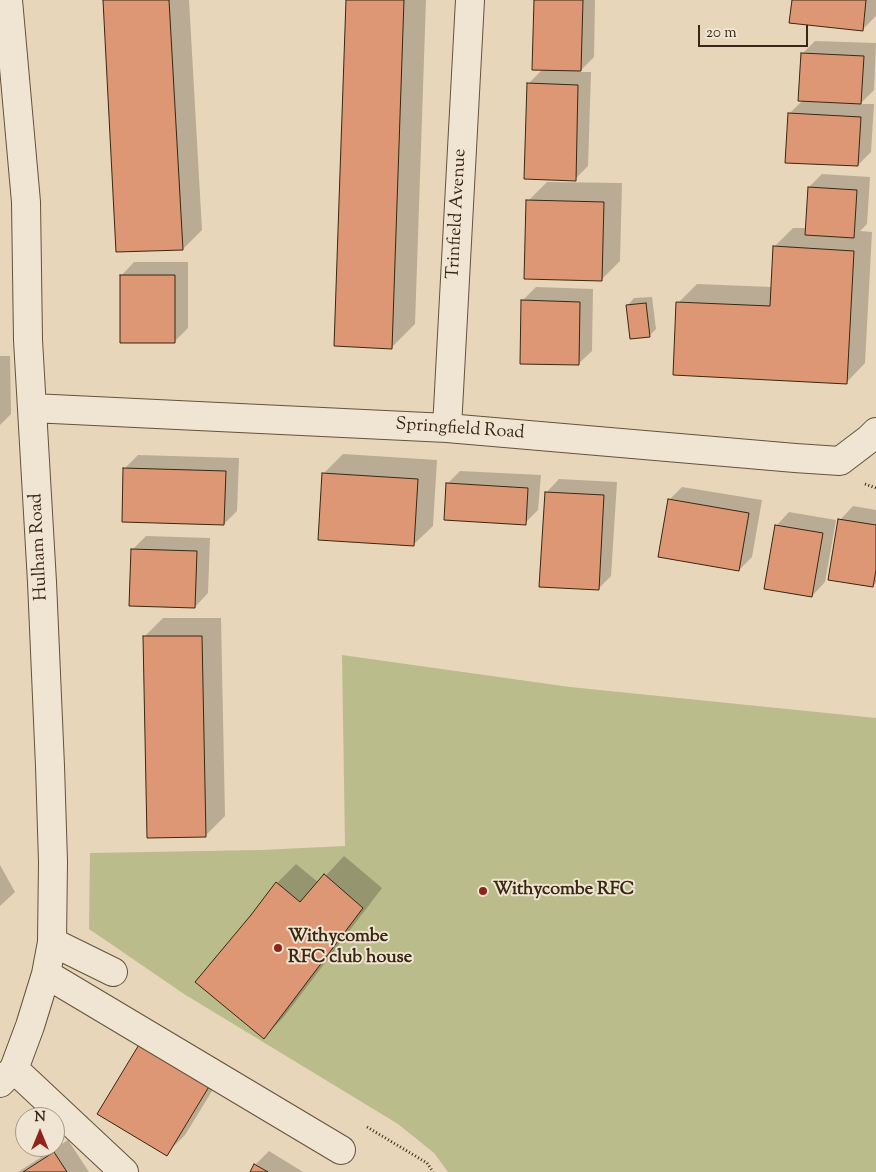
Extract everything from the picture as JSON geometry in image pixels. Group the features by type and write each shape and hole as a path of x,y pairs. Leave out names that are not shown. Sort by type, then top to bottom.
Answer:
{"street":[{"name":"Hulham Road","path":"7,1076 30,1026 46,974 52,942 53,862 50,766 28,340 26,202 8,0"},
{"name":"Trinfield Avenue","path":"447,428 470,0"},
{"name":"Springfield Road","path":"32,408 447,428 840,461 876,432"},
{"path":"52,942 113,972"},
{"path":"46,974 341,1150"},
{"path":"7,1076 124,1172"}],"green space":[{"name":"Withycombe RFC","path":"342,655 570,687 876,718 876,1172 448,1172 434,1153 398,1124 184,994 89,929 90,853 261,850 345,846"}],"building":[{"path":"103,0 169,0 183,250 116,252"},
{"path":"346,0 404,0 392,349 334,346"},
{"path":"534,0 583,0 581,71 532,70"},
{"path":"792,0 866,0 863,31 789,23"},
{"path":"801,53 864,56 861,104 798,101"},
{"path":"527,83 578,85 576,181 524,179"},
{"path":"788,113 861,117 858,166 785,163"},
{"path":"808,187 857,190 854,238 805,235"},
{"path":"526,200 604,202 602,281 524,279"},
{"path":"773,246 854,251 847,384 673,375 676,302 770,306"},
{"path":"120,275 175,275 175,343 120,343"},
{"path":"521,300 580,302 579,365 520,364"},
{"path":"646,303 650,337 630,339 626,305"},
{"path":"123,468 226,471 224,525 122,522"},
{"path":"322,473 418,479 414,546 318,540"},
{"path":"446,483 528,488 526,525 444,520"},
{"path":"545,492 604,495 599,590 539,587"},
{"path":"668,499 749,513 739,571 658,557"},
{"path":"838,519 876,525 876,570 873,587 828,580"},
{"path":"775,525 823,533 812,597 764,589"},
{"path":"131,549 197,551 195,608 129,606"},
{"path":"143,636 202,636 206,837 147,838"},
{"name":"Withycombe RFC club house","path":"324,874 363,908 264,1039 195,982 276,882 300,902"},
{"path":"140,1043 210,1085 167,1156 97,1114"},
{"path":"46,1157 57,1157 67,1172 23,1172"},
{"path":"254,1164 268,1172 250,1172"}],"place":[{"name":"Withycombe RFC","path":"483,891"},
{"name":"Withycombe RFC club house","path":"278,948"}]}
